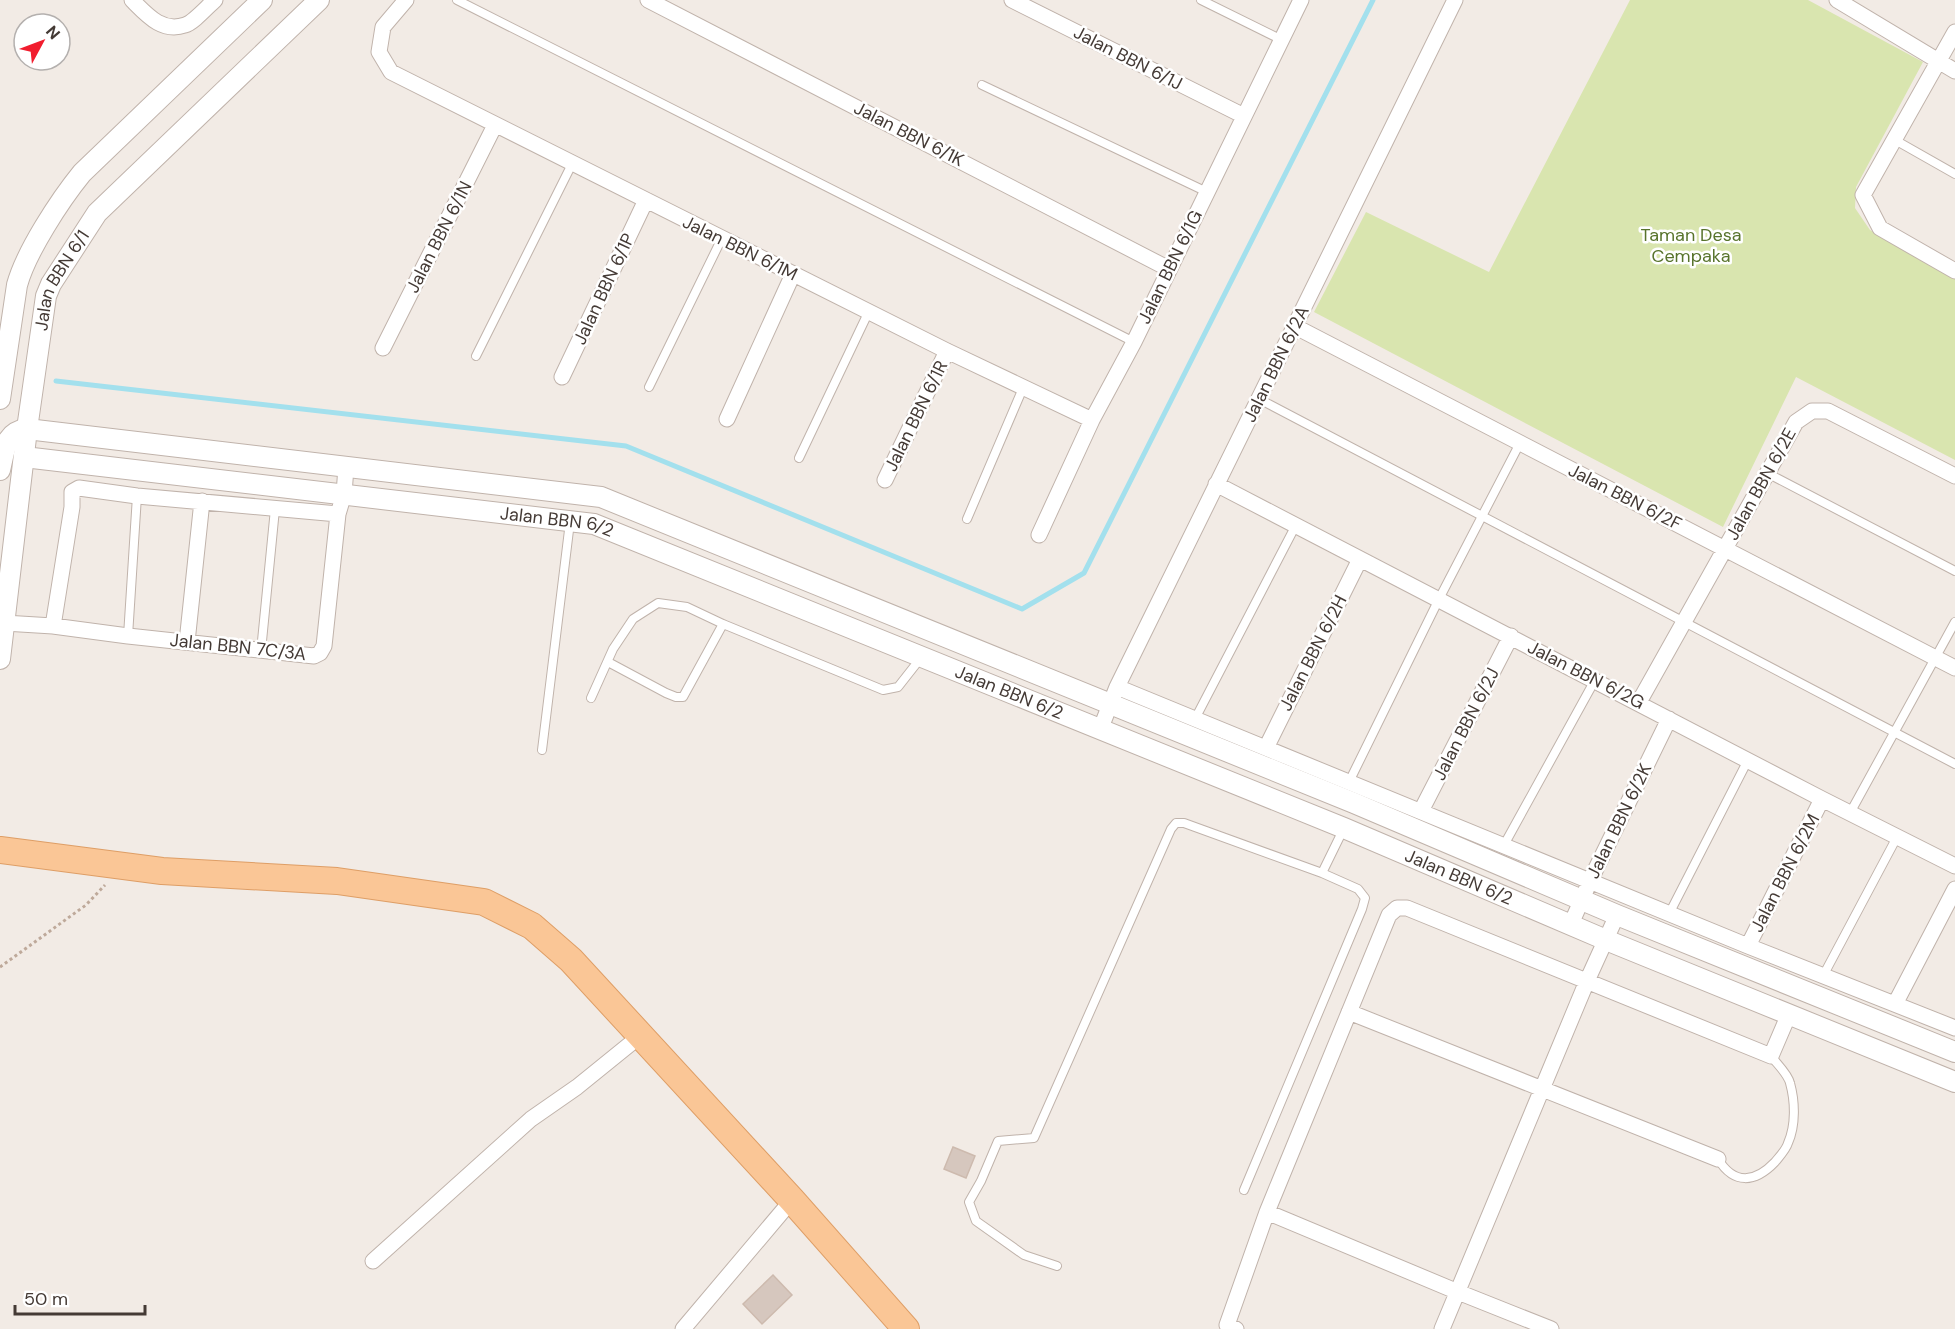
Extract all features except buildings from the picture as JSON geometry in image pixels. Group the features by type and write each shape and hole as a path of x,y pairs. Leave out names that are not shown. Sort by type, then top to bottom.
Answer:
{"main road":[{"path":"0,850 162,871 337,881 484,902 532,926 571,960 792,1200 906,1329"}],"street":[{"path":"132,0 162,27 186,25 215,0"},
{"name":"Jalan BBN 6/1","path":"0,399 21,270 66,192 82,173 262,0"},
{"name":"Jalan BBN 6/1","path":"0,659 27,429 46,296 51,284 97,213 319,0"},
{"name":"Jalan BBN 6/1M","path":"406,0 383,27 379,52 391,72 947,351 1092,420"},
{"name":"Jalan BBN 6/1K","path":"648,0 1169,269"},
{"name":"Jalan BBN 6/1J","path":"1012,0 1244,116"},
{"name":"Jalan BBN 6/1G","path":"1039,535 1092,420 1134,342 1301,0"},
{"name":"Jalan BBN 6/2A","path":"1100,730 1113,696 1216,484 1455,0"},
{"path":"1837,0 1955,71"},
{"path":"1955,32 1863,195 1880,228 1955,271"},
{"name":"Jalan BBN 6/1N","path":"383,348 495,125"},
{"name":"Jalan BBN 6/1P","path":"562,377 646,200"},
{"path":"726,418 793,274"},
{"name":"Jalan BBN 6/2F","path":"1294,326 1955,668"},
{"name":"Jalan BBN 6/1R","path":"885,480 947,351"},
{"name":"Jalan BBN 6/2E","path":"1639,702 1796,422 1812,411 1828,411 1955,476"},
{"path":"0,470 10,436 17,430 27,429"},
{"name":"Jalan BBN 6/2","path":"27,429 601,497 1113,696 1354,803 1586,890 1617,915 1955,1052"},
{"name":"Jalan BBN 6/2","path":"24,457 594,524 1344,828 1606,940 1955,1082"},
{"name":"Jalan BBN 7C/3A","path":"4,623 53,626 314,656 320,653 324,646 338,514 344,494 346,467"},
{"name":"Jalan BBN 6/2G","path":"1216,484 1955,866"},
{"path":"53,626 72,507 72,492 79,489 338,514"},
{"path":"187,642 202,501"},
{"name":"Jalan BBN 6/2H","path":"1266,748 1360,559"},
{"name":"Jalan BBN 6/2J","path":"1421,811 1511,636"},
{"path":"1113,696 1195,719 1504,845 1586,890 1669,914 1955,1028"},
{"name":"Jalan BBN 6/2K","path":"1571,924 1669,719"},
{"name":"Jalan BBN 6/2M","path":"1748,946 1822,799"},
{"path":"1895,1004 1955,889"},
{"path":"1230,1328 1267,1212 1389,915 1397,908 1407,908 1771,1056 1789,1014"},
{"path":"1442,1329 1587,981 1617,915"},
{"path":"1349,1012 1718,1159"},
{"path":"373,1261 531,1119 577,1087 640,1036"},
{"path":"683,1329 792,1200"},
{"path":"1267,1212 1551,1329"}],"lane":[{"path":"457,0 1134,342"},
{"path":"1201,0 1282,40"},
{"path":"982,85 1207,192"},
{"path":"1895,140 1955,174"},
{"path":"476,356 573,162"},
{"path":"650,387 722,238"},
{"path":"799,458 869,311"},
{"path":"967,519 1023,387"},
{"path":"1259,399 1955,764"},
{"path":"1349,782 1439,599 1520,443"},
{"path":"1767,473 1955,571"},
{"path":"128,636 137,496"},
{"path":"261,651 275,509"},
{"path":"542,750 570,521"},
{"path":"1195,719 1296,525"},
{"path":"591,699 613,649 633,619 658,603 687,607 883,690 898,687 921,657"},
{"path":"1850,813 1955,622"},
{"path":"608,662 666,693 682,697 723,624"},
{"path":"1504,845 1595,680"},
{"path":"1669,914 1748,760"},
{"path":"1057,1266 1024,1255 995,1235 976,1221 969,1202 981,1181 998,1141 1034,1138 1171,829 1176,823 1184,823 1322,873 1358,889 1365,898 1244,1190"},
{"path":"1322,873 1344,828"},
{"path":"1823,976 1898,837"},
{"path":"1718,1159 1724,1169 1733,1176 1747,1178 1762,1174 1788,1145 1792,1128 1793,1106 1790,1080 1771,1056"}],"path":[{"path":"0,967 86,905 104,887 115,865"}],"green space":[{"name":"Taman Desa Cempaka","path":"1630,0 1808,0 1923,62 1856,187 1855,208 1870,230 1955,279 1955,460 1796,377 1723,527 1314,312 1366,212 1489,272"}],"waterway":[{"path":"56,381 626,446 1022,609 1084,573 1373,0"}]}
